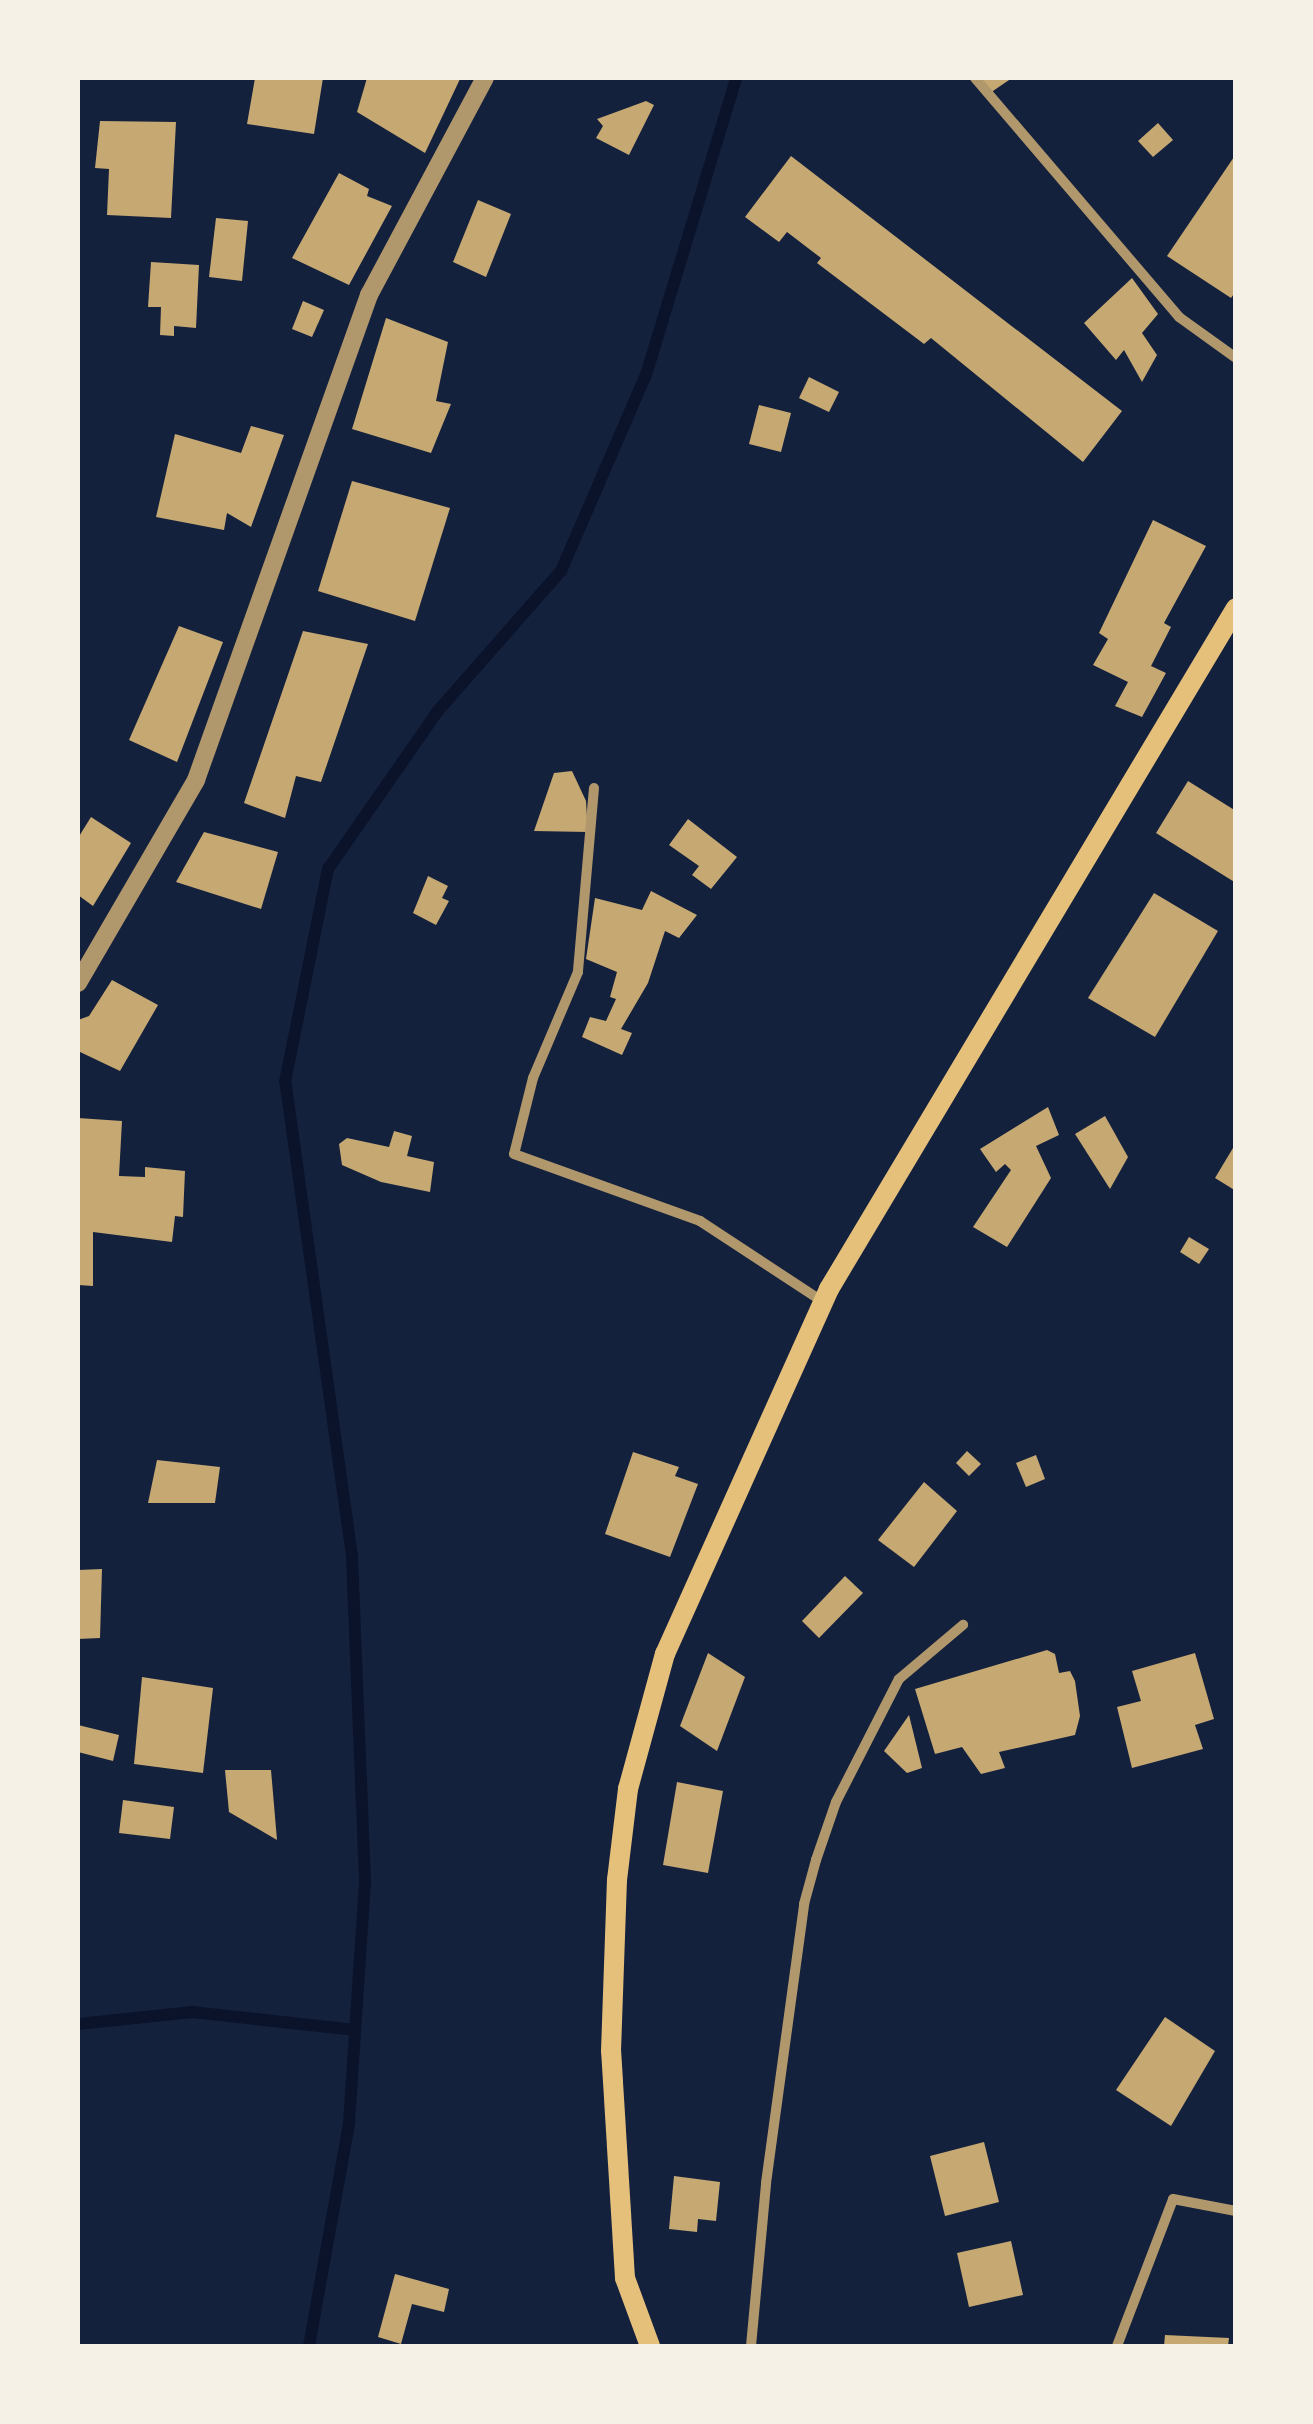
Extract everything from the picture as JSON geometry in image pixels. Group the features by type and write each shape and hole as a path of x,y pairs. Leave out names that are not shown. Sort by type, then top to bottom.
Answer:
{"main road":[{"path":"650,2346 625,2278 616,2197 611,2051 617,1880 628,1789 665,1654 823,1302 1236,608"}],"street":[{"path":"78,983 196,780 369,295 485,78"},
{"path":"975,78 1178,317 1236,358"},
{"path":"594,788 578,972 533,1078 514,1154 700,1221 823,1302"},
{"path":"750,2346 766,2183 804,1904 816,1860 836,1802 899,1679 964,1625"},
{"path":"1117,2346 1173,2199 1236,2211"}],"building":[{"path":"255,78 323,78 314,134 247,124"},
{"path":"367,78 460,79 425,153 357,112"},
{"path":"981,78 1012,78 990,93"},
{"path":"646,101 654,105 629,155 596,138 603,126 597,119"},
{"path":"100,121 176,122 171,218 107,215 109,169 95,168"},
{"path":"1158,123 1173,140 1153,157 1138,141"},
{"path":"1236,154 1236,291 1231,298 1167,256"},
{"path":"791,156 1122,411 1083,462 931,338 924,344 817,263 821,258 787,232 779,242 745,217"},
{"path":"339,173 369,189 367,196 392,206 349,285 292,258"},
{"path":"478,200 511,214 486,277 453,262"},
{"path":"216,218 248,221 242,281 209,277"},
{"path":"151,262 199,265 196,328 174,326 174,336 160,335 161,307 148,307"},
{"path":"1132,278 1158,314 1142,333 1157,355 1142,382 1124,350 1116,360 1084,323"},
{"path":"303,301 324,310 312,337 292,329"},
{"path":"386,318 448,342 436,401 451,404 431,453 352,429"},
{"path":"809,377 839,392 829,412 799,398"},
{"path":"759,405 791,413 781,452 749,444"},
{"path":"251,426 284,435 251,527 227,513 224,530 156,517 175,434 241,453"},
{"path":"352,481 450,508 415,621 318,591"},
{"path":"1153,520 1206,546 1164,623 1171,627 1151,666 1166,673 1142,717 1115,706 1128,682 1093,665 1108,639 1099,633"},
{"path":"179,626 223,642 177,762 129,740"},
{"path":"303,631 368,644 321,782 296,776 285,818 244,803"},
{"path":"572,771 586,801 588,832 534,831 554,773"},
{"path":"1188,781 1236,811 1236,883 1156,833"},
{"path":"91,817 131,843 93,906 78,895 78,838"},
{"path":"688,819 737,857 711,889 692,875 699,866 669,845"},
{"path":"204,832 278,852 261,909 176,882"},
{"path":"428,876 448,886 442,898 449,901 436,925 413,913"},
{"path":"651,891 697,915 679,938 665,931 648,983 621,1029 632,1033 622,1055 582,1037 590,1017 606,1021 616,999 610,997 617,972 586,959 595,898 642,910"},
{"path":"1154,893 1218,931 1155,1037 1088,998"},
{"path":"112,980 158,1005 120,1071 78,1051 78,1020 89,1016"},
{"path":"1048,1107 1059,1135 1036,1146 1051,1178 1007,1247 973,1227 1011,1170 1005,1164 996,1172 980,1149"},
{"path":"1105,1116 1128,1157 1110,1189 1075,1134"},
{"path":"78,1118 122,1121 119,1176 145,1177 145,1167 185,1171 183,1217 175,1216 172,1242 93,1232 93,1286 78,1285"},
{"path":"394,1131 412,1136 407,1156 434,1162 430,1192 381,1182 342,1165 339,1144 347,1138 389,1147"},
{"path":"1236,1143 1236,1191 1215,1178"},
{"path":"1189,1237 1209,1249 1199,1264 1180,1252"},
{"path":"967,1451 981,1464 969,1476 956,1463"},
{"path":"633,1452 679,1467 675,1476 698,1484 670,1557 605,1534"},
{"path":"1036,1455 1045,1479 1026,1487 1016,1463"},
{"path":"157,1460 220,1467 215,1503 148,1503"},
{"path":"924,1482 957,1511 914,1567 878,1540"},
{"path":"102,1569 100,1638 78,1639 78,1570"},
{"path":"845,1576 863,1593 819,1638 802,1621"},
{"path":"1047,1650 1055,1654 1059,1673 1070,1671 1075,1681 1080,1716 1075,1735 999,1752 1005,1768 981,1774 962,1747 935,1754 915,1689"},
{"path":"708,1653 745,1677 717,1751 680,1726"},
{"path":"1195,1653 1214,1719 1195,1725 1203,1749 1132,1768 1117,1707 1141,1701 1132,1671"},
{"path":"142,1677 213,1688 203,1773 134,1764"},
{"path":"909,1715 922,1768 907,1773 884,1751"},
{"path":"78,1725 119,1735 113,1761 78,1752"},
{"path":"225,1770 271,1770 277,1840 229,1812"},
{"path":"677,1782 723,1791 708,1873 663,1865"},
{"path":"123,1800 174,1807 170,1839 119,1833"},
{"path":"1165,2017 1215,2051 1171,2126 1116,2090"},
{"path":"984,2142 999,2202 945,2216 930,2156"},
{"path":"674,2176 720,2182 716,2221 698,2219 697,2232 669,2229"},
{"path":"1011,2241 1023,2295 969,2307 957,2253"},
{"path":"395,2274 449,2289 444,2312 412,2304 401,2344 378,2337"},
{"path":"1165,2335 1229,2338 1228,2346 1164,2346"}],"waterway":[{"path":"309,2346 349,2123 365,1881 352,1556 285,1082 328,869 437,712 561,571 646,375 736,78"},
{"path":"78,2024 192,2012 355,2030"}]}
